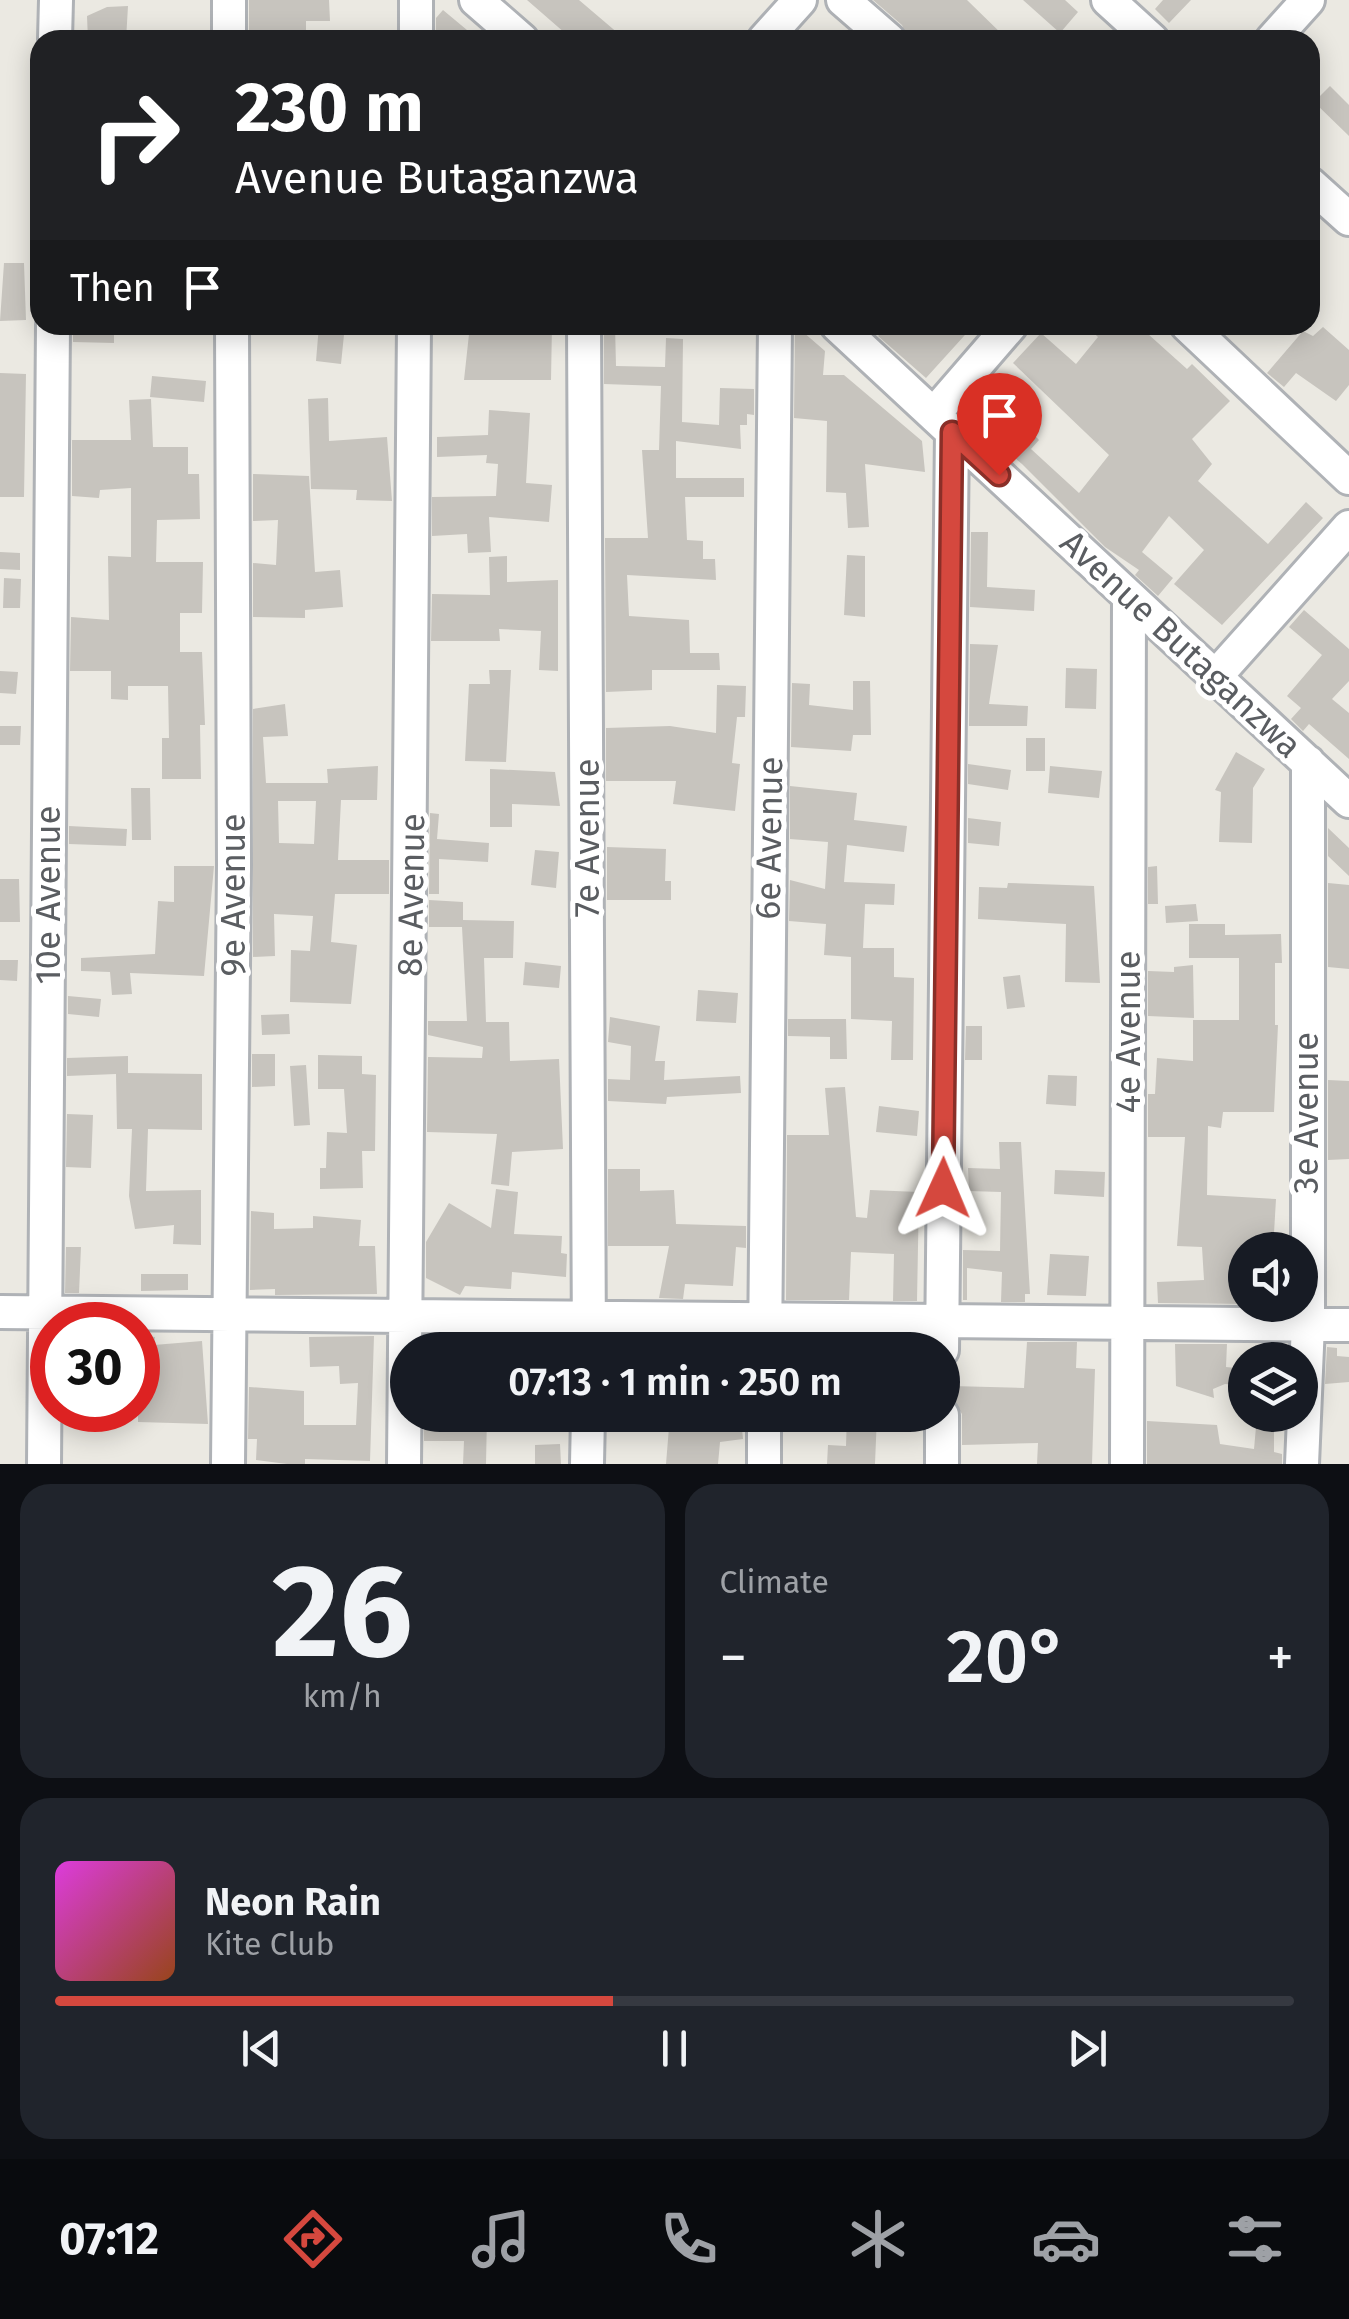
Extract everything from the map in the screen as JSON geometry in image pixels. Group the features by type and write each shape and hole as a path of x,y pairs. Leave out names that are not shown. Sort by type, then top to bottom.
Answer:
{"street":[{"path":"55,30 56,0"},
{"path":"228,0 229,30"},
{"path":"416,0 416,30"},
{"path":"476,0 510,30"},
{"path":"773,30 800,0"},
{"path":"843,0 878,30"},
{"path":"1108,0 1141,30"},
{"path":"1281,30 1308,0"},
{"path":"1320,193 1349,220"},
{"name":"10e Avenue","path":"45,1302 53,335"},
{"name":"9e Avenue","path":"228,1464 232,335"},
{"name":"8e Avenue","path":"404,1464 414,335"},
{"name":"7e Avenue","path":"584,335 589,1332"},
{"name":"6e Avenue","path":"765,1322 774,335"},
{"name":"Avenue Butaganzwa","path":"848,335 1349,801"},
{"path":"942,1323 943,423 1004,335"},
{"path":"1199,335 1349,478"},
{"path":"1215,677 1349,527"},
{"name":"4e Avenue","path":"1127,1464 1130,600"},
{"name":"3e Avenue","path":"1307,1232 1308,762"},
{"path":"160,1307 590,1311 765,1322 942,1323 1228,1317"},
{"path":"0,1312 30,1309"},
{"path":"1318,1319 1349,1325"},
{"name":"3e Avenue","path":"1302,1464 1307,1322"},
{"name":"10e Avenue","path":"44,1432 44,1464"},
{"path":"587,1464 588,1432"},
{"path":"764,1432 764,1464"},
{"path":"942,1432 942,1464"}],"building":[{"path":"249,0 329,0 330,21 306,21 306,30 249,30"},
{"path":"527,0 579,0 614,30 562,30"},
{"path":"873,0 967,0 998,30 904,30"},
{"path":"1023,0 1065,0 1078,12 1063,30 1057,30"},
{"path":"1163,0 1191,0 1169,23 1155,9"},
{"path":"128,6 127,30 88,30 87,16 107,7"},
{"path":"443,10 467,30 436,30 436,18"},
{"path":"1330,86 1349,105 1349,136 1320,108 1320,96"},
{"path":"4,263 24,263 26,320 0,321"},
{"path":"1323,327 1349,350 1349,385 1336,401 1296,373 1284,387 1267,373 1300,335 1320,335"},
{"path":"73,335 114,335 114,343 73,342"},
{"path":"318,335 344,335 341,364 316,361"},
{"path":"469,335 552,335 551,380 464,380"},
{"path":"604,335 615,335 616,366 665,367 666,338 683,339 682,422 719,425 720,388 754,389 754,415 747,414 747,425 740,425 741,449 676,441 676,478 744,478 744,497 685,497 687,540 703,541 703,559 715,559 716,580 627,575 629,616 689,620 690,653 719,653 720,670 652,670 652,690 606,692 605,538 648,538 642,450 659,450 661,386 604,384"},
{"path":"795,335 807,335 825,351 823,375 844,375 922,441 925,472 865,464 869,527 848,528 846,493 826,492 827,421 794,418"},
{"path":"879,335 965,335 926,378"},
{"path":"1043,335 1076,364 1098,337 1149,335 1187,369 1192,364 1230,401 1192,439 1212,464 1198,481 1268,544 1306,502 1323,518 1222,625 1174,584 1204,550 1169,516 1142,552 1173,578 1158,596 1135,575 1139,570 1105,547 1022,464 963,414 988,388 1039,440 1031,449 1079,493 1109,455 1013,363"},
{"path":"0,373 26,374 24,497 0,497"},
{"path":"152,376 206,381 204,402 150,397"},
{"path":"328,398 329,441 387,437 392,501 356,500 357,490 311,489 308,399"},
{"path":"151,399 153,447 188,447 188,474 199,474 200,519 157,520 156,562 203,562 202,613 180,613 180,652 202,652 205,725 200,725 201,779 162,779 162,738 169,738 168,686 128,686 128,700 111,699 111,671 70,671 71,617 109,620 108,556 131,557 131,488 100,490 99,498 72,496 72,440 131,440 129,400"},
{"path":"489,410 530,413 526,483 552,485 549,522 489,517 491,552 468,553 467,534 432,536 432,497 496,496 498,464 486,463 487,455 437,457 437,437 488,435"},
{"path":"253,474 309,476 315,572 340,570 343,607 305,610 305,618 253,617 253,563 276,565 278,520 253,521"},
{"path":"971,532 988,532 987,587 1035,590 1034,611 970,607"},
{"path":"0,552 20,553 20,570 0,569"},
{"path":"847,555 865,556 865,617 844,615"},
{"path":"507,556 507,582 558,580 558,671 539,670 541,631 499,629 500,641 431,641 432,594 490,595 489,557"},
{"path":"4,578 21,579 20,608 3,608"},
{"path":"1304,610 1349,649 1349,681 1332,699 1349,713 1349,759 1309,724 1303,731 1291,719 1301,708 1287,696 1322,655 1289,627"},
{"path":"970,644 998,645 989,704 1028,706 1027,726 969,726"},
{"path":"1066,668 1097,669 1096,709 1065,708"},
{"path":"489,670 511,670 506,762 465,761 469,684 490,684"},
{"path":"0,671 18,672 16,694 0,693"},
{"path":"853,681 870,681 871,735 853,735 851,751 791,747 792,683 810,684 809,705 853,710"},
{"path":"717,685 746,686 745,717 737,717 732,763 740,764 735,811 673,804 676,781 606,781 606,728 670,726 716,733"},
{"path":"285,704 288,736 263,737 266,783 328,783 327,769 378,766 377,800 341,800 338,860 389,860 389,894 335,894 331,942 357,945 351,1004 290,1002 291,950 310,951 313,916 274,914 275,956 253,957 253,709","holes":["278,801 316,801 314,844 279,843"]},
{"path":"0,726 21,726 20,745 0,745"},
{"path":"1026,738 1045,738 1045,771 1026,771"},
{"path":"1236,752 1265,769 1253,788 1252,843 1219,842 1221,792 1215,790"},
{"path":"968,764 1011,770 1008,790 968,784"},
{"path":"1050,766 1102,771 1099,798 1048,793"},
{"path":"490,769 555,772 560,806 512,804 512,827 490,827"},
{"path":"790,786 857,793 854,820 907,826 904,852 847,845 844,882 895,884 894,905 865,904 863,948 894,948 894,977 914,978 913,1060 891,1060 892,1021 851,1019 851,957 824,955 826,924 789,921 790,880 825,889 828,842 790,839"},
{"path":"131,788 150,788 151,840 132,840"},
{"path":"430,813 439,814 437,839 489,843 488,862 439,859 439,894 429,894"},
{"path":"968,818 1001,822 999,846 968,843"},
{"path":"69,826 127,829 126,846 69,844"},
{"path":"1328,828 1349,848 1349,876 1328,856"},
{"path":"607,847 666,849 665,881 671,881 671,900 607,900"},
{"path":"535,850 559,852 556,888 531,885"},
{"path":"174,866 214,866 204,976 130,973 132,994 112,995 110,972 81,971 81,958 155,954 158,901 174,902"},
{"path":"1157,866 1158,904 1148,904 1148,867"},
{"path":"0,879 19,879 20,922 0,922"},
{"path":"1008,883 1094,886 1100,983 1065,982 1066,924 978,919 979,887 1007,888"},
{"path":"1328,883 1349,885 1349,969 1328,967"},
{"path":"429,900 463,902 463,920 514,921 513,958 484,958 486,1022 509,1022 510,1061 559,1059 563,1149 512,1152 509,1186 491,1184 497,1134 427,1132 428,1057 482,1058 483,1047 428,1035 428,1021 467,1021 462,927 429,927"},
{"path":"1196,904 1198,921 1166,923 1165,906"},
{"path":"1189,924 1225,924 1225,935 1281,934 1282,963 1275,963 1278,1025 1274,1112 1223,1112 1221,1128 1208,1126 1207,1195 1276,1199 1274,1232 1228,1232 1228,1304 1158,1303 1157,1282 1204,1280 1202,1247 1177,1246 1185,1137 1148,1137 1148,1094 1155,1094 1157,1058 1193,1061 1193,1020 1239,1020 1239,958 1189,958"},
{"path":"0,960 18,960 17,981 0,980"},
{"path":"525,962 561,966 559,988 523,985"},
{"path":"1193,965 1194,1018 1148,1016 1148,971 1174,972 1174,967"},
{"path":"1020,975 1025,1007 1007,1009 1003,977"},
{"path":"698,990 738,993 736,1023 696,1021"},
{"path":"68,996 101,999 99,1017 68,1014"},
{"path":"289,1014 290,1034 262,1035 261,1015"},
{"path":"610,1017 660,1026 655,1061 665,1061 664,1080 740,1076 741,1093 667,1097 666,1104 608,1101 608,1079 630,1080 631,1046 608,1042"},
{"path":"788,1019 846,1019 847,1059 830,1059 830,1037 788,1036"},
{"path":"966,1026 982,1026 982,1060 965,1060"},
{"path":"252,1054 275,1054 275,1086 252,1087"},
{"path":"318,1055 362,1056 362,1074 376,1075 375,1151 362,1151 363,1188 320,1189 320,1168 326,1168 327,1132 347,1133 344,1089 318,1089"},
{"path":"128,1056 128,1073 202,1074 202,1130 148,1129 146,1191 201,1190 201,1245 173,1244 174,1225 135,1229 129,1196 132,1129 117,1129 116,1074 67,1076 67,1058"},
{"path":"306,1065 310,1125 294,1126 290,1066"},
{"path":"1048,1075 1077,1076 1076,1106 1046,1104"},
{"path":"1328,1080 1349,1081 1349,1159 1328,1160"},
{"path":"845,1087 856,1217 867,1218 870,1190 919,1192 917,1301 893,1301 894,1254 851,1252 849,1300 786,1300 787,1135 829,1135 825,1088"},
{"path":"879,1106 919,1111 917,1136 876,1132"},
{"path":"67,1114 93,1115 91,1168 66,1167"},
{"path":"999,1142 1021,1142 1030,1294 1025,1294 1025,1302 1001,1302 1002,1272 967,1268 967,1300 963,1300 963,1250 1000,1251 1001,1192 969,1191 968,1168 1000,1169"},
{"path":"608,1169 640,1169 640,1191 674,1190 676,1224 746,1226 746,1248 736,1247 733,1286 685,1284 683,1299 659,1298 669,1246 608,1246"},
{"path":"1055,1170 1105,1172 1104,1197 1054,1194"},
{"path":"496,1189 518,1192 514,1234 562,1236 561,1253 567,1254 566,1277 512,1272 511,1289 465,1286 460,1295 426,1278 426,1242 449,1203 491,1228"},
{"path":"251,1211 274,1213 274,1229 313,1228 313,1216 361,1220 359,1246 375,1246 377,1294 275,1295 275,1289 250,1290"},
{"path":"66,1247 81,1247 79,1293 65,1293"},
{"path":"1050,1254 1089,1256 1086,1296 1047,1295"},
{"path":"141,1274 188,1274 188,1290 141,1291"},
{"path":"374,1336 370,1461 305,1459 305,1464 287,1464 256,1460 257,1439 248,1439 249,1387 304,1391 304,1425 356,1425 358,1383 340,1384 339,1366 310,1367 309,1337"},
{"path":"202,1341 208,1424 160,1423 160,1344"},
{"path":"1027,1342 1077,1342 1076,1368 1095,1369 1092,1464 1037,1464 1038,1443 962,1445 960,1386 1024,1388"},
{"path":"1175,1344 1227,1344 1228,1384 1213,1389 1214,1398 1176,1386"},
{"path":"1327,1347 1337,1348 1337,1356 1349,1357 1349,1382 1325,1384"},
{"path":"1147,1421 1217,1425 1220,1444 1254,1449 1256,1432 1274,1432 1274,1452 1282,1454 1282,1464 1147,1464"},
{"path":"424,1432 487,1432 486,1464 463,1464 464,1441 424,1441"},
{"path":"669,1432 742,1432 743,1439 720,1442 718,1464 666,1464"},
{"path":"846,1432 876,1432 875,1464 827,1464 828,1445 846,1446"},
{"path":"560,1444 561,1464 535,1464 535,1445"}],"route":[{"path":"943,1188 952,432 999,475"}]}
